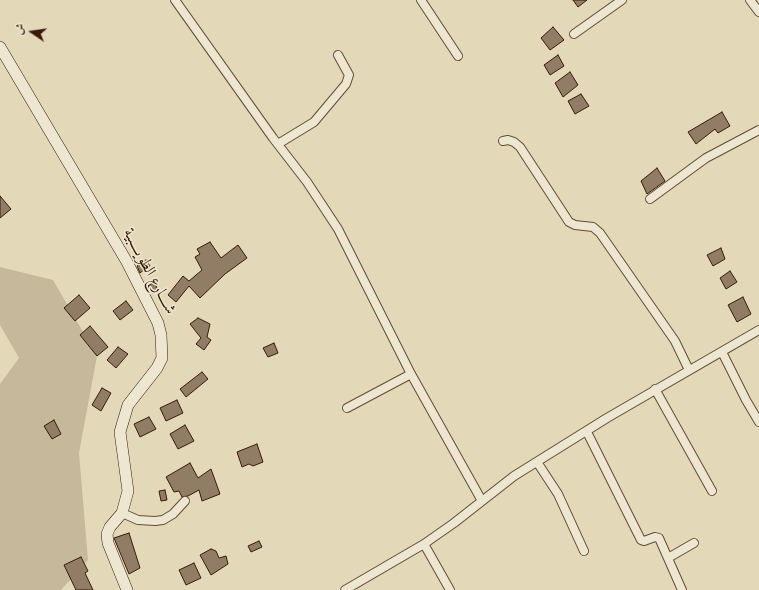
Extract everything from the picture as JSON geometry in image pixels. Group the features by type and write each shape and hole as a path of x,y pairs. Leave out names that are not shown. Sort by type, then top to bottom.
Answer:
{"street":[{"path":"175,0 307,182 338,229 411,374 482,501"},
{"path":"421,0 458,56"},
{"path":"574,34 622,0"},
{"path":"750,0 759,12"},
{"name":"شــــارع الطويــــبية","path":"0,46 127,262 158,323 161,335 162,358 157,368 134,395 123,417 120,432 128,491 122,513 110,527 107,534 108,543 127,590"},
{"path":"278,144 314,122 346,84 349,75 338,55"},
{"path":"650,200 706,158 759,130"},
{"path":"503,141 508,140 514,142 520,147 569,222 575,225 594,227 600,233 674,341 689,370"},
{"path":"345,590 424,544 514,476 655,389 759,330"},
{"path":"722,352 746,400 759,422"},
{"path":"347,408 411,374"},
{"path":"655,389 712,491"},
{"path":"587,432 641,540 644,541 655,537 658,538 682,590"},
{"path":"537,462 558,494 584,551"},
{"path":"122,513 138,520 155,521 173,514 185,501"},
{"path":"668,558 694,543"},
{"path":"424,544 450,590"}],"shaded area":[{"path":"0,267 53,280 97,356 79,453 88,560 61,590 0,590 0,384 19,358 0,325"}],"building":[{"path":"573,0 587,0 578,7"},
{"path":"553,27 564,40 550,50 541,38"},
{"path":"558,55 564,66 550,75 544,65"},
{"path":"570,72 578,85 563,97 555,83"},
{"path":"581,94 589,106 575,114 568,101"},
{"path":"722,112 730,126 718,133 715,129 696,144 688,132"},
{"path":"657,168 665,181 647,194 641,181"},
{"path":"0,196 11,209 0,218"},
{"path":"210,242 221,258 238,245 247,258 225,274 200,298 189,286 176,302 168,295 183,276 189,281 202,270 195,257 200,254 197,249"},
{"path":"721,248 725,259 713,266 707,255"},
{"path":"146,260 150,266 146,269 144,267 145,269 140,273 137,266"},
{"path":"730,271 737,282 726,289 720,278"},
{"path":"154,282 158,290 152,293 148,286"},
{"path":"79,295 90,308 75,321 64,308"},
{"path":"743,297 751,314 737,322 728,305"},
{"path":"126,301 133,310 120,320 113,311"},
{"path":"198,318 210,324 207,337 211,340 204,350 196,344 201,338 190,324"},
{"path":"90,326 108,347 97,356 80,335"},
{"path":"274,343 278,353 268,357 263,348"},
{"path":"118,347 128,354 116,368 107,360"},
{"path":"202,372 208,379 186,397 180,389"},
{"path":"102,388 111,393 101,411 92,405"},
{"path":"177,400 183,413 166,421 160,408"},
{"path":"149,417 156,429 140,437 134,424"},
{"path":"54,420 61,434 52,439 44,426"},
{"path":"185,425 194,441 178,449 170,434"},
{"path":"257,444 263,462 253,466 249,464 242,467 237,452"},
{"path":"190,463 198,478 211,469 220,494 202,501 199,490 188,496 182,497 179,491 174,492 166,477"},
{"path":"165,490 167,500 161,501 159,491"},
{"path":"129,533 140,568 129,574 114,538"},
{"path":"259,541 262,547 251,552 248,546"},
{"path":"211,549 216,551 219,558 226,556 228,564 211,575 200,555"},
{"path":"81,557 88,571 85,573 93,590 76,590 64,565"},
{"path":"194,563 201,578 186,585 179,570"}]}
